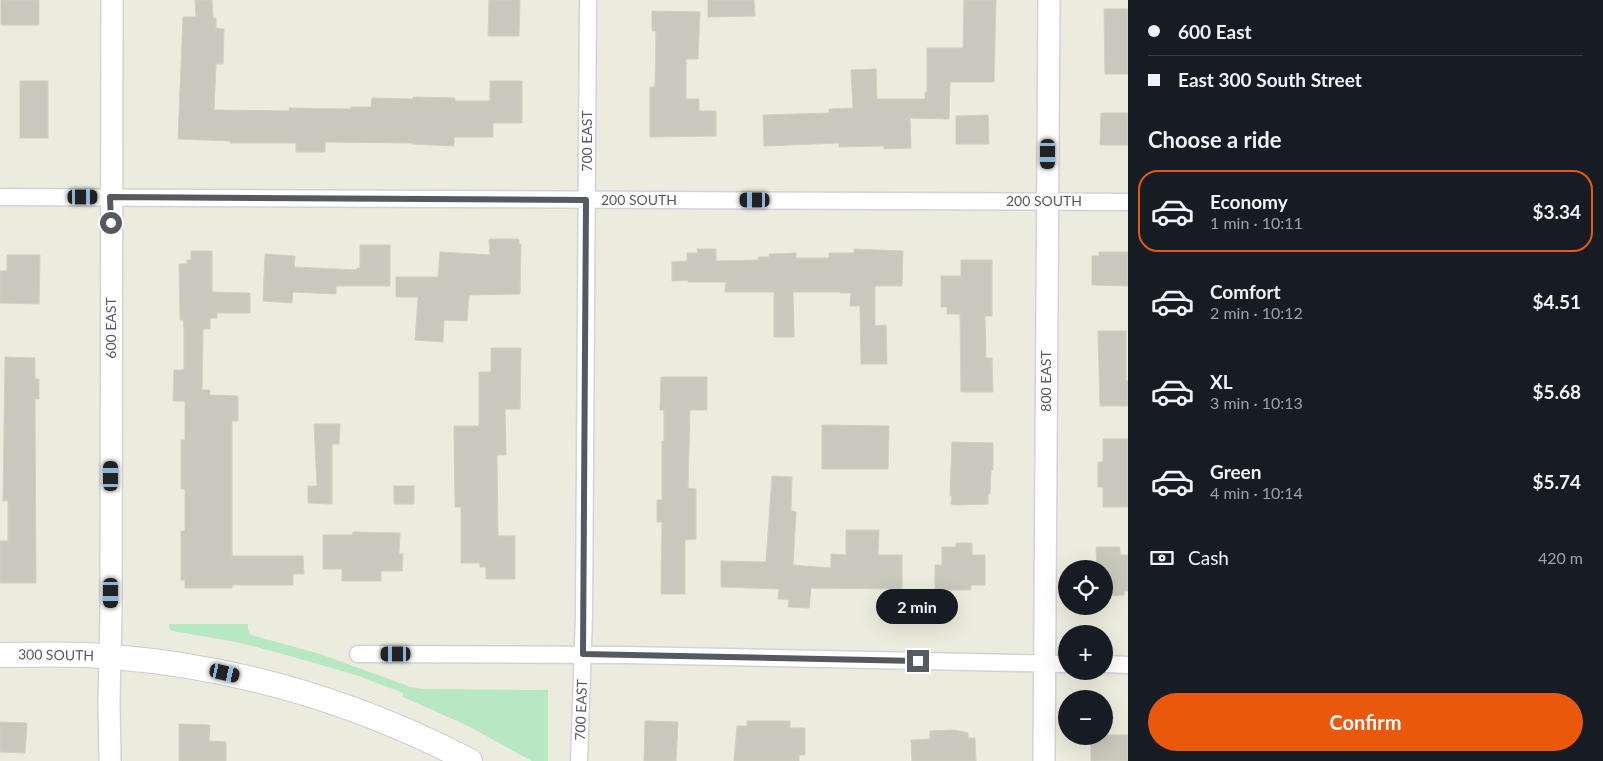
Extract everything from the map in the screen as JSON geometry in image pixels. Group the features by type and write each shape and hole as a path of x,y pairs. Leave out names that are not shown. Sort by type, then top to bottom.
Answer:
{"main road":[{"name":"300 SOUTH","path":"0,655 111,656 225,673 319,697 399,726 470,761"}],"street":[{"name":"600 EAST","path":"110,761 112,0"},
{"name":"700 EAST","path":"579,761 583,654 588,0"},
{"name":"800 EAST","path":"1044,761 1048,0"},
{"name":"200 SOUTH","path":"0,197 1128,202"},
{"path":"358,654 583,654 1058,664"},
{"path":"1113,664 1128,664"}],"green space":[{"path":"169,624 248,624 248,630 251,635 320,654 411,687 423,689 548,690 548,761 532,761 468,726 403,697 403,693 356,675 236,642 173,631 170,630"}],"building":[{"path":"1,0 39,0 39,25 1,25"},
{"path":"195,0 212,0 213,18 216,18 216,28 224,29 223,64 216,64 214,110 289,111 289,108 351,109 351,107 371,107 372,98 455,98 455,101 490,101 490,81 522,81 522,123 493,123 493,137 454,137 454,146 412,143 325,142 325,152 296,152 296,143 230,143 230,141 178,139 183,17 196,17"},
{"path":"489,0 520,0 519,36 488,36"},
{"path":"708,0 754,0 755,16 708,17"},
{"path":"964,0 996,0 994,82 950,82 949,119 910,118 911,148 884,149 884,146 839,147 839,143 764,146 763,115 829,113 829,109 853,108 851,70 876,69 877,99 925,99 925,92 927,92 927,48 963,48"},
{"path":"1104,9 1128,9 1128,74 1105,74"},
{"path":"652,11 700,12 698,59 686,59 686,99 699,99 699,111 716,111 716,136 650,137 650,87 655,87 656,31 652,31"},
{"path":"20,81 48,81 48,138 20,138"},
{"path":"1101,113 1128,113 1128,145 1100,145"},
{"path":"988,115 989,144 956,144 956,116"},
{"path":"489,239 519,239 519,244 521,244 520,294 469,295 467,321 444,320 443,342 415,340 418,297 396,297 396,277 438,277 440,252 490,255"},
{"path":"360,245 390,245 390,286 336,286 336,294 293,292 292,303 263,301 265,254 295,256 294,267 357,270 357,268 360,268"},
{"path":"697,249 716,249 716,261 758,260 758,257 769,257 769,254 796,253 796,258 829,258 829,253 854,253 854,249 903,251 902,286 875,286 875,326 886,325 887,364 861,364 860,306 850,306 851,293 793,292 794,337 774,337 774,292 725,292 726,282 672,281 672,262 687,261 687,253 698,253"},
{"path":"191,251 212,251 212,292 250,293 250,313 217,313 217,318 210,318 210,329 203,329 202,390 210,390 210,395 238,396 238,421 232,421 232,556 303,556 304,574 293,574 293,585 232,585 232,588 185,588 185,580 181,580 181,531 185,531 185,489 181,489 181,440 185,440 185,401 173,401 174,370 184,370 184,329 183,320 180,320 179,264 187,264 187,260 191,260"},
{"path":"1099,252 1128,252 1128,286 1092,285 1092,256 1099,256"},
{"path":"7,255 40,255 39,304 0,303 0,271 7,271"},
{"path":"961,260 992,260 992,316 985,316 986,358 992,358 993,392 961,392 960,314 947,314 947,307 941,307 941,276 961,276"},
{"path":"1098,331 1126,331 1128,406 1100,406"},
{"path":"491,348 521,348 520,409 505,409 506,455 497,455 498,536 515,536 515,579 486,579 486,567 480,567 480,563 461,563 461,507 455,507 454,426 479,426 479,372 491,372"},
{"path":"5,357 35,358 35,379 39,379 39,399 35,399 36,583 0,583 0,541 8,541 8,501 3,501"},
{"path":"661,377 707,377 707,410 690,410 688,488 696,489 696,539 685,540 685,594 661,594 662,522 657,522 657,500 662,500 662,441 664,441 664,410 660,410"},
{"path":"314,424 340,424 339,444 332,444 332,504 308,503 308,486 317,486"},
{"path":"822,425 889,426 888,469 822,469"},
{"path":"1103,439 1128,439 1128,507 1103,507 1103,487 1098,487 1098,462 1103,462"},
{"path":"952,442 993,443 993,470 991,470 988,504 951,504"},
{"path":"772,476 792,477 791,511 796,512 793,565 831,568 831,554 846,555 846,530 879,530 878,555 902,555 902,589 811,588 809,608 788,607 789,600 778,599 779,589 721,587 721,561 766,562"},
{"path":"394,486 414,486 414,504 394,504"},
{"path":"353,532 400,533 399,554 403,554 402,571 381,571 381,581 342,581 342,569 323,569 323,535 352,535"},
{"path":"956,543 972,543 972,555 985,555 985,585 971,585 971,590 935,590 935,565 942,565 942,547 956,547"},
{"path":"1096,547 1120,547 1120,555 1128,555 1128,591 1124,591 1124,595 1113,596 1113,560 1097,560"},
{"path":"645,721 678,722 676,761 644,761"},
{"path":"747,721 790,721 790,728 805,728 805,755 799,755 799,761 734,761 737,726 747,726"},
{"path":"0,722 27,723 25,753 0,752"},
{"path":"179,724 210,725 209,741 226,742 226,761 179,761"},
{"path":"954,730 968,733 968,738 975,738 976,761 912,761 911,740 930,739 930,731"},
{"path":"1113,735 1128,735 1128,761 1091,761 1091,745 1113,745"}],"route":[{"path":"111,223 110,197 586,200 583,654 918,661"}]}
